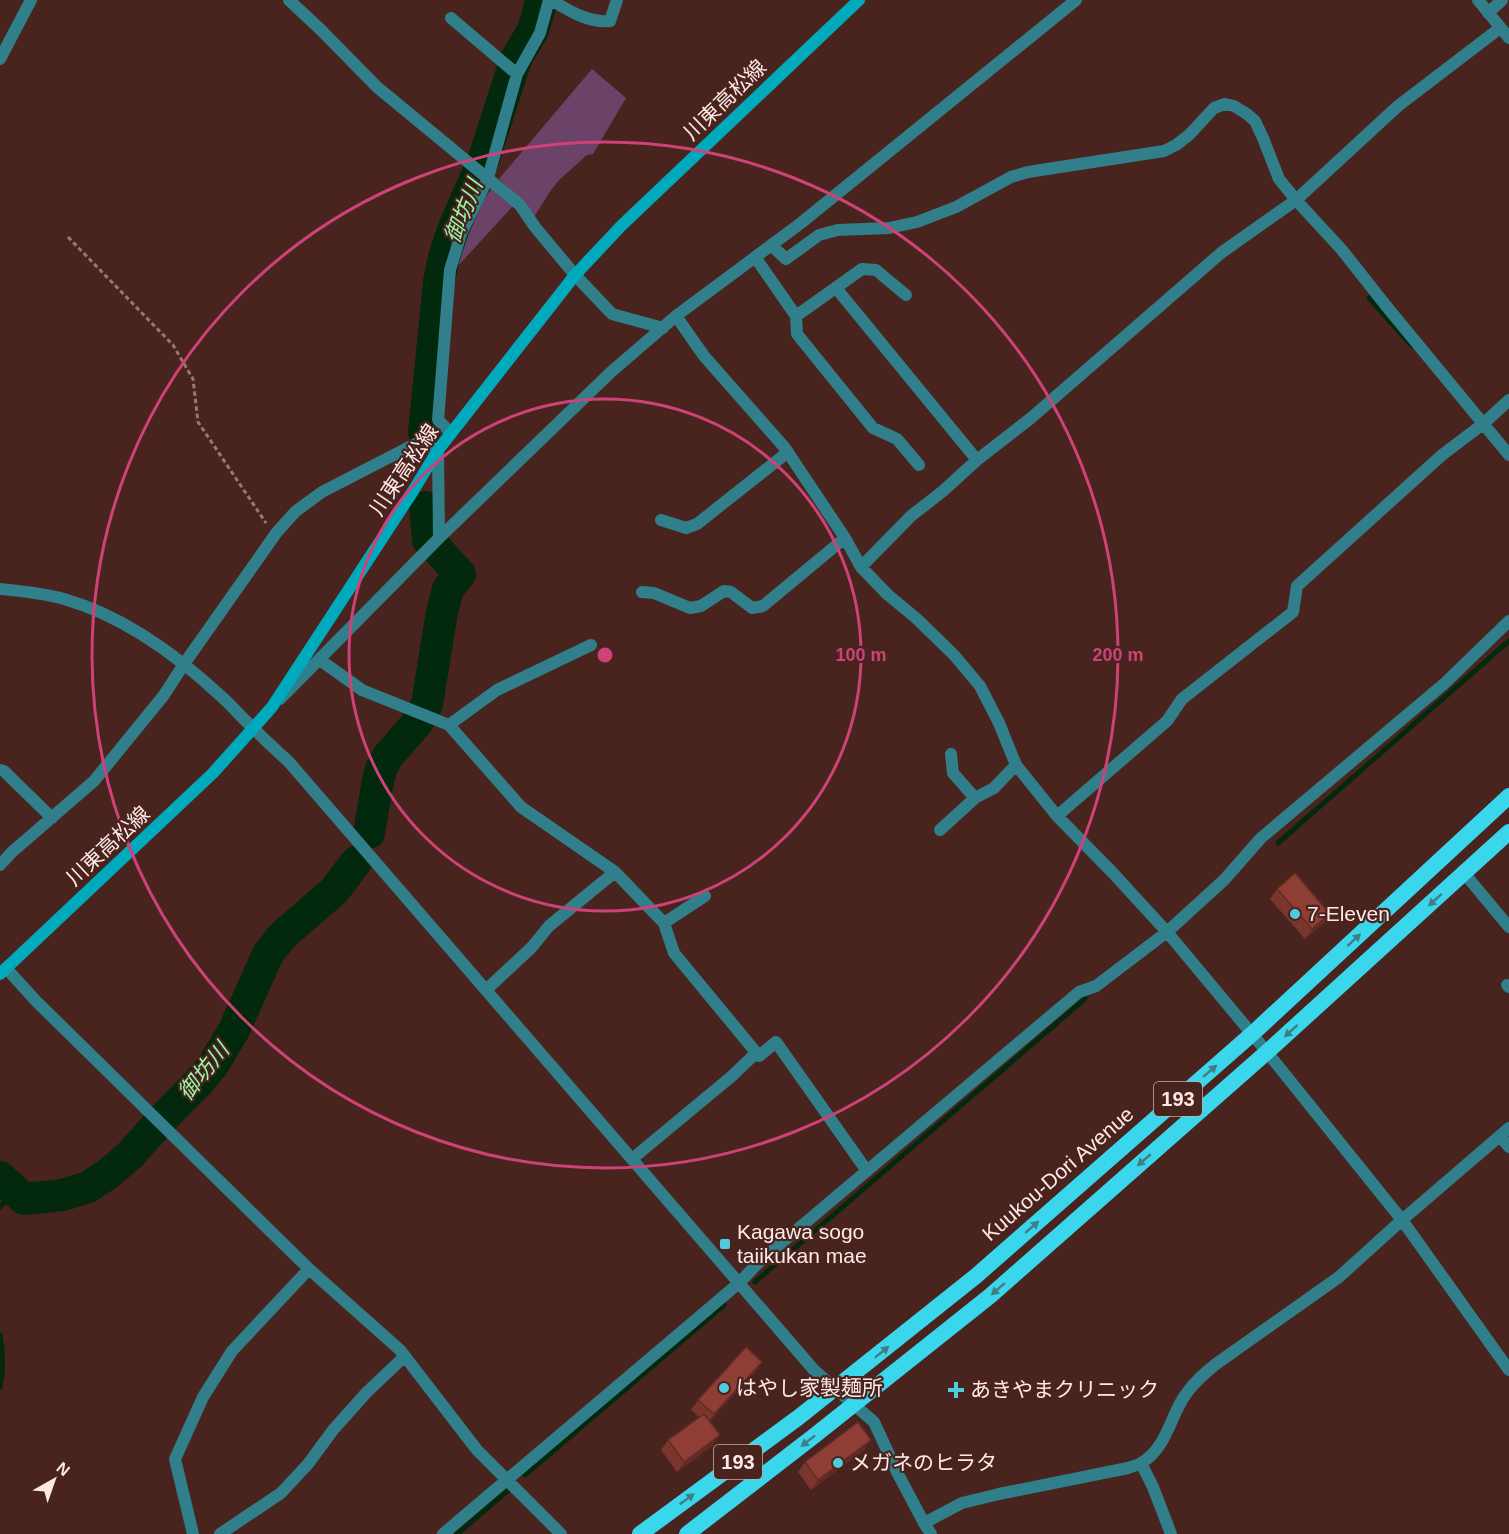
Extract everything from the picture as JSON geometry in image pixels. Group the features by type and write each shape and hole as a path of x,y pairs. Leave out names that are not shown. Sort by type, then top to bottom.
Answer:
{"highway":[{"name":"Kuukou-Dori Avenue","path":"640,1534 836,1389 976,1276 1252,1034 1509,796"},
{"name":"193","path":"687,1534 990,1296 1267,1052 1509,832"}],"main road":[{"name":"川東高松線","path":"3,971 213,773 254,729 272,707 438,450 575,275 621,226 859,0"}],"street":[{"path":"0,59 31,0"},
{"path":"289,0 320,28 377,87 520,205 575,275 612,314 663,328"},
{"path":"451,433 438,420 450,270 514,71 540,33 550,0 597,22 610,21 617,0"},
{"path":"272,707 439,538 611,372 676,316 801,223 1076,0"},
{"path":"1478,0 1509,38"},
{"path":"1488,13 1503,0"},
{"path":"451,18 514,71"},
{"path":"861,567 911,516 1030,418 1221,253 1296,200 1398,106 1500,28"},
{"path":"771,244 786,259 819,235 838,230 889,228 917,222 956,207 1020,174 1164,151 1189,135 1214,108 1225,104 1234,106 1255,121 1279,179 1342,250 1509,454"},
{"path":"755,256 796,316 797,334 873,428 897,439 919,465"},
{"path":"796,316 862,269 876,270 906,295"},
{"path":"836,288 977,460"},
{"path":"676,316 704,356 788,453 845,538 861,567 954,655 980,686 999,723 1016,765 1057,816 1167,932 1267,1052 1402,1220 1509,1370"},
{"path":"1057,816 1167,721 1182,699 1293,612 1297,586 1442,454 1483,424 1509,400"},
{"path":"0,866 12,852 94,781 164,695 277,532 296,511 322,492 417,443 438,450 439,538"},
{"path":"661,520 686,528 697,524 788,453"},
{"path":"642,592 654,593 690,608 701,606 724,591 731,592 752,608 763,606 845,538"},
{"path":"0,589 63,599 103,613 142,634 184,664 224,698 289,762 814,1370 874,1422 898,1474 932,1534"},
{"path":"443,1534 1079,992 1096,987 1167,932 1224,880 1261,837 1445,683 1509,621"},
{"path":"449,725 498,690 591,645"},
{"path":"320,660 362,690 449,725 521,807 615,872 664,923 674,953 756,1053 759,1056 776,1042 867,1171"},
{"path":"951,754 953,773 975,798"},
{"path":"939,830 975,798 994,788 1016,765"},
{"path":"0,770 4,771 52,818"},
{"path":"486,990 532,947 549,926 615,872"},
{"path":"1464,873 1509,927"},
{"path":"664,923 705,896"},
{"path":"3,971 309,1269 400,1350 477,1450 561,1534"},
{"path":"632,1159 732,1076 756,1053"},
{"path":"924,1523 962,1503 1128,1468 1141,1463 1154,1453 1166,1434 1177,1408 1199,1378 1340,1277 1402,1220 1505,1132 1509,1147"},
{"path":"193,1534 175,1459 203,1397 232,1351 309,1269"},
{"path":"220,1534 281,1493 367,1392 405,1356"},
{"path":"1141,1463 1153,1486 1171,1534"}],"path":[{"path":"68,237 173,345 193,379 198,422 265,522 277,532"}],"shaded area":[{"path":"592,69 626,98 593,154 587,155 558,181 534,217 527,206 499,179"},
{"path":"493,187 513,206 457,267 458,252 479,206"}],"building":[{"path":"1295,873 1330,914 1312,929 1277,889"},
{"path":"746,1347 762,1362 714,1414 698,1400"},
{"path":"704,1414 720,1435 684,1462 668,1440"},
{"path":"858,1422 871,1440 818,1480 805,1462"}],"waterway":[{"name":"御坊川","path":"424,432 439,282 444,257 453,230 483,161 516,59 533,30 540,0"},
{"path":"1369,298 1412,346"},
{"name":"御坊川","path":"425,507 428,540"},
{"name":"御坊川","path":"369,833 381,769 388,756 417,723 427,704 442,612 448,589 460,574 437,549"},
{"path":"1278,843 1509,641"},
{"name":"御坊川","path":"0,1177 24,1199 63,1195 88,1187 130,1155 213,1065 234,1030 268,954 282,936 334,891 356,862"},
{"path":"755,1282 1085,999"},
{"path":"0,1207 17,1193"},
{"path":"525,1475 724,1305"},
{"path":"0,1335 3,1361 0,1387"},
{"path":"457,1534 512,1487"}],"place":[{"name":"7-Eleven","path":"1295,914"},
{"name":"Kagawa sogo taiikukan mae","path":"725,1244"},
{"name":"はやし家製麺所","path":"724,1388"},
{"name":"あきやまクリニック","path":"956,1390"},
{"name":"メガネのヒラタ","path":"838,1463"}]}
